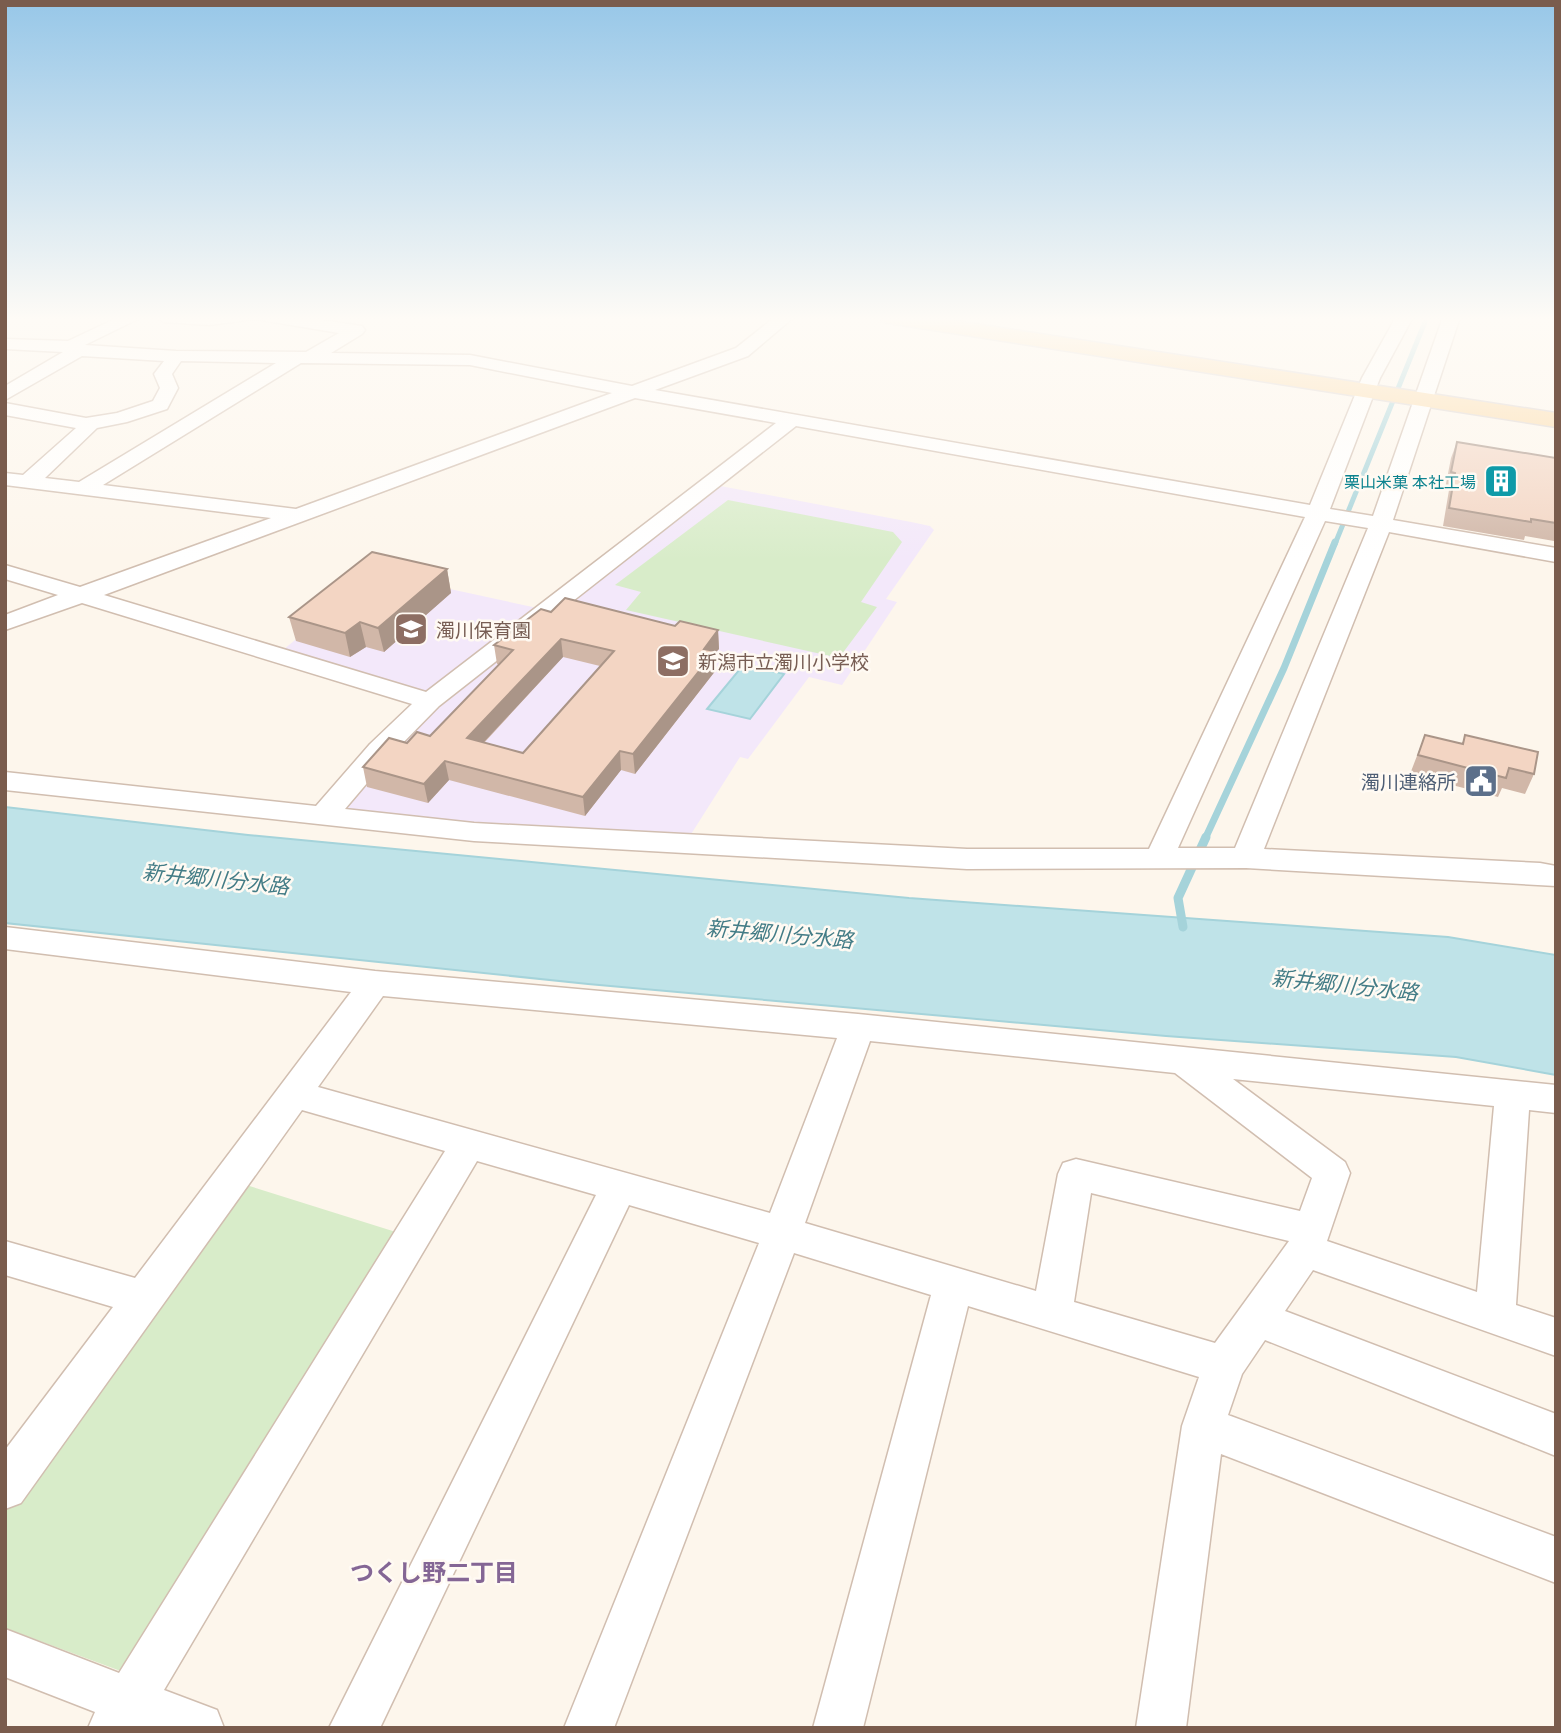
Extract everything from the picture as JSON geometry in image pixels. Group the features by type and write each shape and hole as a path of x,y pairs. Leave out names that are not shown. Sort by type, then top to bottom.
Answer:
{"main road":[{"path":"1415,398 1556,420"}],"street":[{"path":"5,409 86,424 120,418 160,404 163,398"},
{"path":"83,488 236,398"},
{"path":"5,623 618,398"},
{"path":"667,398 1556,555"},
{"path":"1158,860 1322,513 1364,398"},
{"path":"1246,858 1422,399"},
{"path":"323,816 380,750 430,701 792,420"},
{"path":"29,481 88,428 86,424"},
{"path":"5,480 299,515"},
{"path":"5,572 430,701"},
{"path":"5,781 474,832 939,858 1246,858 1556,876"},
{"path":"5,939 375,984 858,1027 1513,1093 1556,1100"},
{"path":"5,1488 375,984"},
{"path":"589,1728 782,1233 858,1027"},
{"path":"1161,1728 1203,1426 1224,1365 1309,1240 1332,1173 1184,1061"},
{"path":"1495,1314 1513,1093"},
{"path":"295,1094 782,1233 1224,1365"},
{"path":"121,1714 469,1143"},
{"path":"1052,1315 1076,1174 1309,1240 1556,1337"},
{"path":"354,1728 619,1186"},
{"path":"5,1258 144,1299"},
{"path":"838,1728 954,1285"},
{"path":"1257,1318 1556,1435"},
{"path":"1203,1426 1556,1560"},
{"path":"5,1653 121,1714 199,1728"}],"shaded area":[{"name":"新潟市立濁川小学校","path":"715,485 911,522 930,526 934,530 886,599 897,602 842,685 809,677 748,759 740,757 688,839 346,816 338,807 443,697"},
{"name":"濁川保育園","path":"376,573 542,609 429,692 283,650"}],"green space":[{"path":"728,500 893,532 902,542 861,602 877,607 839,658 626,610 641,592 615,585"},
{"path":"243,1184 399,1233 126,1673 5,1628 5,1511"}],"water":[{"path":"744,664 784,674 750,719 707,709"},
{"name":"新井郷川分水路","path":"5,807 248,835 909,898 1448,937 1556,955 1556,1075 1456,1057 1166,1036 588,984 5,923"}],"building":[{"path":"1457,442 1556,458 1556,523 1531,519 1531,522 1449,508 1455,473 1451,472"},
{"path":"372,552 447,569 378,628 360,622 345,633 289,617"},
{"path":"565,598 675,626 680,621 718,630 704,649 715,651 633,754 620,751 583,797 445,761 424,784 363,767 389,738 407,743 417,732 430,736 513,650 494,645 541,609 551,612","holes":["561,639 614,651 523,753 467,738"]},
{"path":"1425,735 1463,744 1465,735 1538,752 1534,774 1509,768 1506,778 1418,755"}],"waterway":[{"path":"1335,544 1394,398"},
{"path":"1205,839 1284,668 1335,542"},
{"path":"1183,927 1178,898 1206,837"}],"place":[{"name":"栗山米菓 本社工場","path":"1501,481"},
{"name":"濁川保育園","path":"411,629"},
{"name":"新潟市立濁川小学校","path":"673,661"},
{"name":"濁川連絡所","path":"1481,781"}],"district":[{"name":"つくし野二丁目","path":"434,1571"}]}
